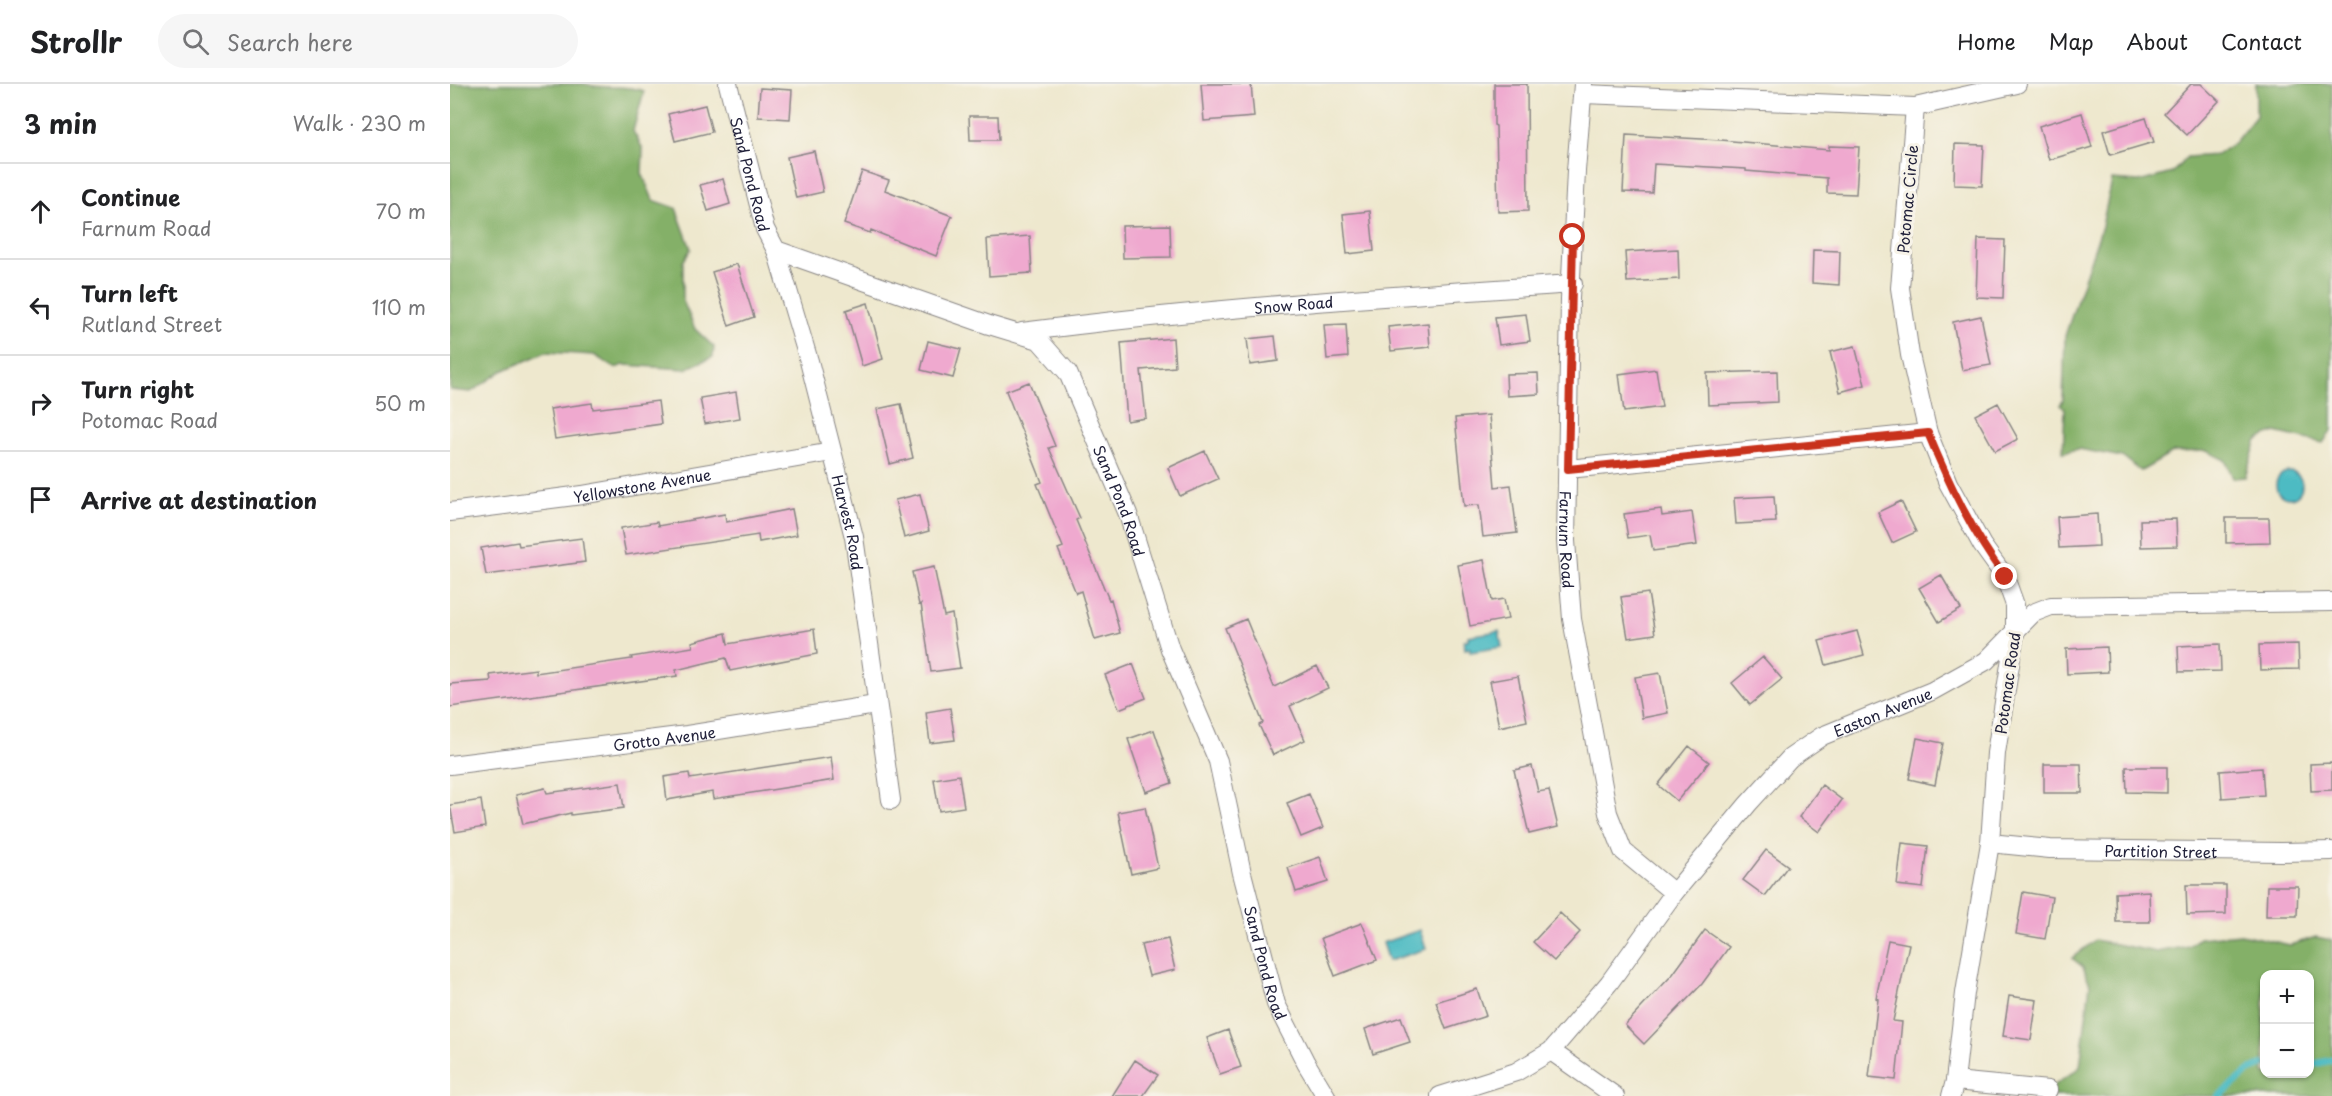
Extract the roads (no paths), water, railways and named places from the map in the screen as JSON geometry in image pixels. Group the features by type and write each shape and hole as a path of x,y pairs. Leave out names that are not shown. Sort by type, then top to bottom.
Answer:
{"street":[{"name":"Sand Pond Road","path":"728,84 765,229 776,250 1039,340 1068,373 1128,514 1170,649 1218,761 1242,873 1276,1004 1305,1063 1326,1096"},
{"path":"1583,89 1915,107 2017,84"},
{"name":"Farnum Road","path":"1583,89 1575,182 1573,284 1570,299 1566,541 1572,620 1608,813 1623,851 1674,893"},
{"name":"Potomac Circle","path":"1900,290 1915,107"},
{"name":"Harvest Road","path":"776,250 809,361 854,537 891,800"},
{"name":"Snow Road","path":"1015,333 1137,317 1282,303 1573,284"},
{"name":"Potomac Road","path":"1900,290 1910,355 1928,433 1948,483 1982,545 2005,577 2015,604 2016,633 1996,753 1990,843 1965,993 1953,1089"},
{"path":"1568,469 1928,433"},
{"name":"Yellowstone Avenue","path":"450,512 582,495 832,452"},
{"name":"Easton Avenue","path":"1440,1096 1516,1072 1551,1051 1609,983 1674,893 1748,804 1790,758 1822,736 1932,691 1986,661 2016,633 2033,613 2051,606 2332,602"},
{"name":"Grotto Avenue","path":"450,765 687,735 876,705"},
{"name":"Partition Street","path":"1990,843 2050,849 2332,851"},
{"path":"1551,1051 1615,1096"},
{"path":"1953,1089 2049,1090"}],"water":[{"path":"2289,472 2298,476 2302,485 2298,494 2289,498 2280,494 2276,485 2280,476"},
{"path":"1499,631 1502,647 1470,652 1470,648 1465,649 1464,640 1468,640 1468,636"},
{"path":"1420,930 1426,949 1388,961 1382,943"}],"waterway":[{"path":"2314,1064 2332,1060"},
{"path":"2219,1096 2252,1069 2260,1066"}]}
